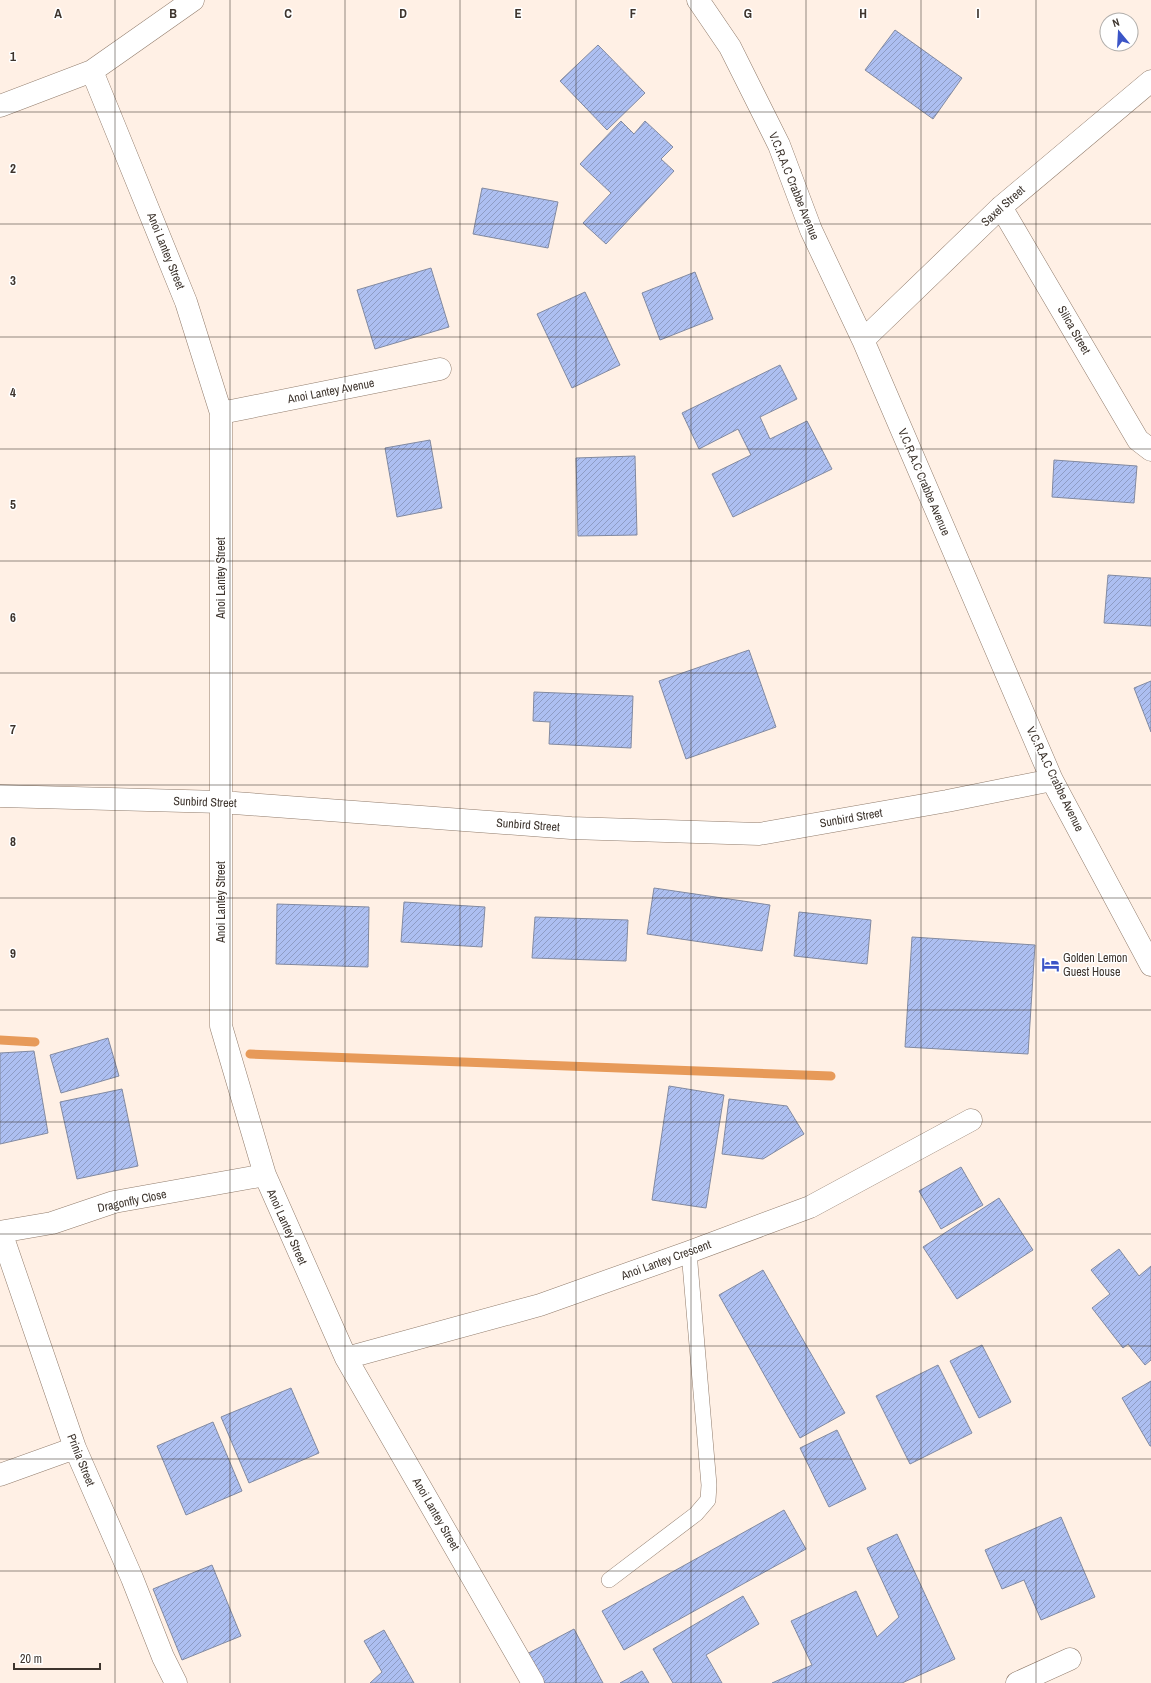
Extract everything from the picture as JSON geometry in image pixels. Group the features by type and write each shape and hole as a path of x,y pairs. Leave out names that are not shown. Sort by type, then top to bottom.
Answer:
{"street":[{"path":"0,106 92,71 193,0"},
{"name":"V.C.R.A.C Crabbe Avenue","path":"698,0 730,47 780,145 811,230 863,340 1052,780 1151,965"},
{"name":"Anoi Lantey Street","path":"92,71 186,302 221,413 221,1026 265,1175 346,1358 533,1683"},
{"name":"Saxel Street","path":"863,340 1001,207 1151,81"},
{"name":"Silica Street","path":"1001,207 1138,440 1151,450"},
{"name":"Anoi Lantey Avenue","path":"221,413 440,369"},
{"name":"Sunbird Street","path":"0,796 221,802 571,828 759,834 947,801 1052,780"},
{"name":"Anoi Lantey Crescent","path":"346,1358 540,1304 689,1252 810,1207 971,1120"},
{"name":"Dragonfly Close","path":"0,1232 52,1223 114,1202 265,1175"},
{"name":"Prinia Street","path":"0,1232 75,1448 132,1578 163,1657 176,1683"},
{"path":"0,1475 75,1448"},
{"path":"1017,1683 1070,1659"}],"lane":[{"path":"608,1580 696,1514 708,1500 709,1485 689,1252"}],"building":[{"path":"895,30 962,78 933,119 865,70"},
{"path":"598,45 645,93 607,130 560,81"},
{"path":"621,121 634,134 645,121 673,147 661,159 674,171 606,244 583,223 611,193 580,164"},
{"path":"482,188 558,202 548,248 473,234"},
{"path":"431,268 449,327 375,349 357,290"},
{"path":"695,272 713,319 660,340 642,293"},
{"path":"585,292 620,365 572,388 537,314"},
{"path":"780,365 797,399 760,417 770,439 807,421 832,469 733,517 712,474 751,455 738,429 699,449 682,413"},
{"path":"430,440 442,508 397,517 385,448"},
{"path":"635,456 637,535 578,536 576,458"},
{"path":"1054,460 1137,466 1134,503 1052,497"},
{"path":"1108,575 1151,578 1151,626 1104,623"},
{"path":"749,650 776,727 686,759 659,681"},
{"path":"1151,681 1151,732 1134,688"},
{"path":"534,692 633,696 631,748 549,744 550,722 533,721"},
{"path":"654,888 770,905 762,951 647,934"},
{"path":"404,902 485,907 482,947 401,942"},
{"path":"277,904 369,907 368,967 276,964"},
{"path":"799,912 871,920 867,964 794,956"},
{"path":"535,917 628,920 626,961 532,958"},
{"path":"912,937 1035,945 1028,1054 905,1047"},
{"path":"108,1038 119,1076 61,1093 50,1055"},
{"path":"34,1051 48,1133 0,1144 0,1053"},
{"path":"669,1086 724,1095 706,1208 652,1200"},
{"path":"122,1089 138,1166 77,1179 60,1102"},
{"path":"729,1099 787,1106 804,1134 763,1159 722,1154"},
{"path":"961,1167 983,1205 941,1229 919,1191"},
{"path":"999,1198 1033,1250 957,1299 923,1247"},
{"path":"1119,1249 1139,1276 1151,1266 1151,1360 1145,1365 1128,1344 1123,1348 1092,1308 1110,1294 1091,1270"},
{"path":"763,1270 845,1413 800,1438 719,1295"},
{"path":"982,1345 1011,1402 979,1418 950,1361"},
{"path":"938,1365 972,1433 910,1464 876,1396"},
{"path":"1151,1381 1151,1446 1150,1446 1122,1398"},
{"path":"291,1388 319,1453 249,1483 221,1417"},
{"path":"213,1422 242,1491 186,1515 157,1446"},
{"path":"837,1430 866,1489 829,1507 800,1448"},
{"path":"784,1510 806,1549 624,1650 602,1611"},
{"path":"1061,1517 1095,1597 1041,1620 1024,1580 1002,1589 985,1550"},
{"path":"897,1534 955,1659 902,1683 772,1683 812,1665 791,1621 856,1591 877,1637 899,1617 867,1548"},
{"path":"212,1565 241,1636 182,1660 153,1589"},
{"path":"743,1596 759,1624 706,1655 722,1683 673,1683 653,1649"},
{"path":"574,1629 603,1683 540,1683 525,1655"},
{"path":"384,1630 414,1683 370,1683 382,1672 364,1641"},
{"path":"642,1671 649,1683 620,1683"}],"waterway":[{"path":"0,1040 35,1042"},
{"path":"250,1054 831,1076"}],"place":[{"name":"Golden Lemon Guest House","path":"1050,965"}]}
